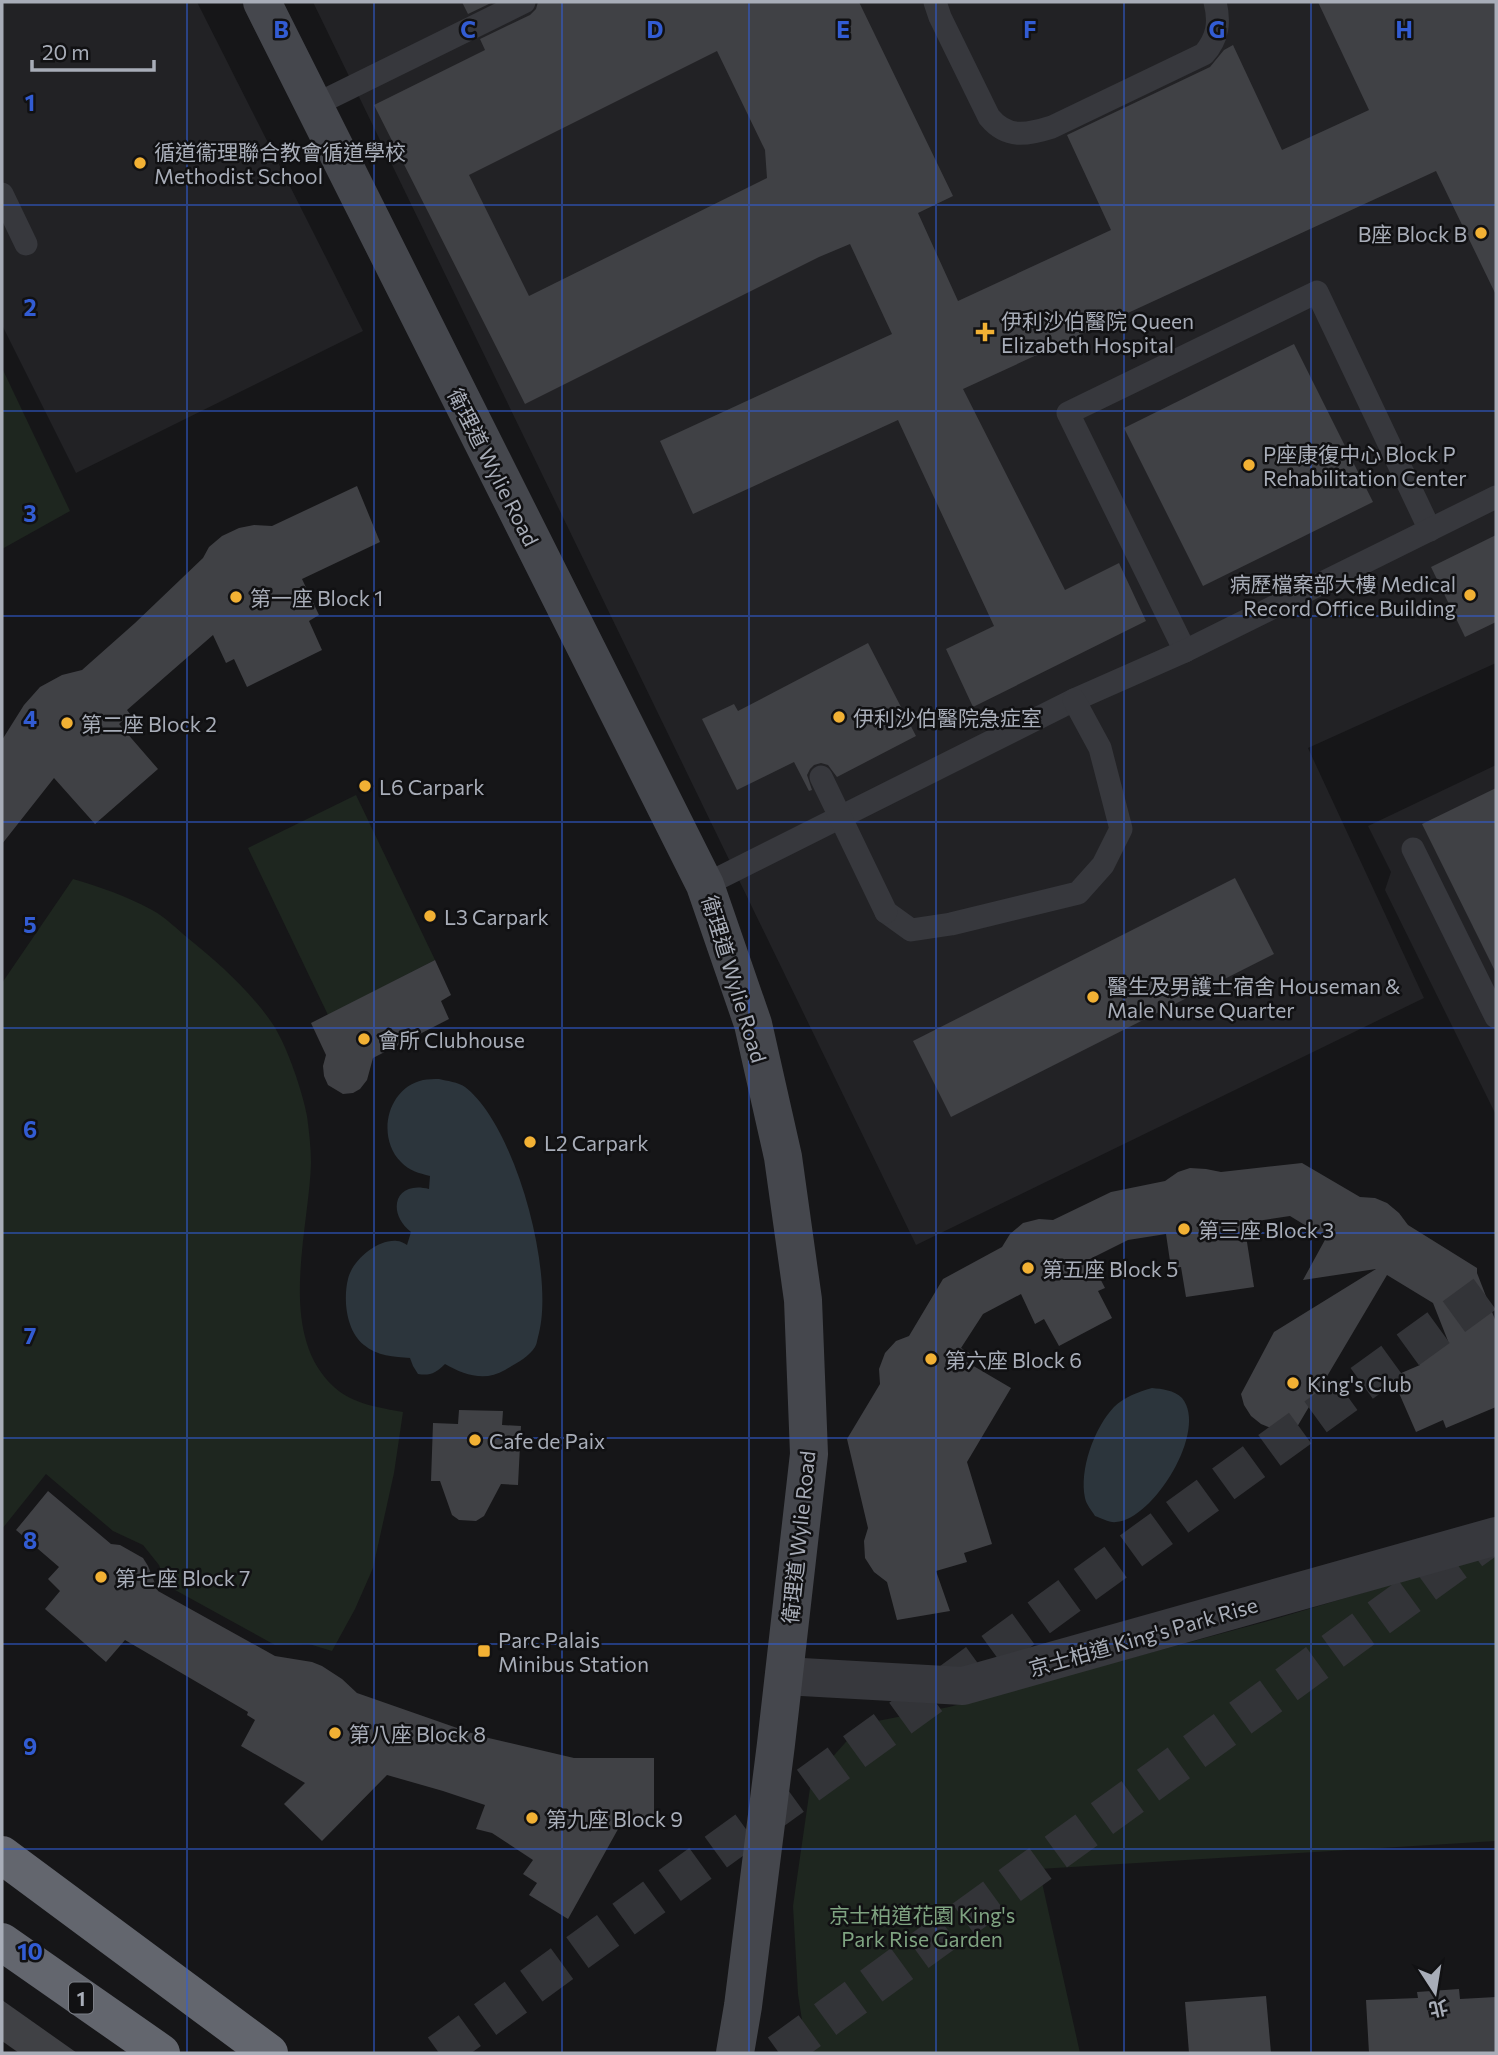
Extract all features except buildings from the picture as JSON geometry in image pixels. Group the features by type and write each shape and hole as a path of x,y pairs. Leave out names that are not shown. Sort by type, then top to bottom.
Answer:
{"highway":[{"path":"2,1855 269,2053"},
{"name":"1","path":"2,1942 161,2053"}],"street":[{"name":"衛理道 Wylie Road","path":"262,2 705,885 753,1024 783,1157 803,1300 808,1454 784,1676 735,2053"},
{"name":"京士柏道 King's Park Rise","path":"784,1676 963,1686 1496,1536"},
{"path":"743,2006 756,2053"}],"lane":[{"path":"313,106 524,2"},
{"path":"935,2 989,117 998,128 1007,132 1032,133 1052,127 1204,54 1214,42 1217,30 1219,16 1215,2"},
{"path":"2,194 26,244"},
{"path":"1185,650 1068,413 1317,292 1430,530"},
{"path":"705,885 1074,700 1185,650 1496,497"},
{"path":"821,777 886,912 911,930 951,925 1077,893 1102,865 1121,829 1100,748 1074,700"},
{"path":"1413,849 1496,1017"}],"shaded area":[{"name":"循道衞理聯合教會循道學校 Methodist School","path":"2,2 197,2 363,331 76,473 2,325"},
{"name":"伊利沙伯醫院 Queen Elizabeth Hospital","path":"313,2 1496,2 1496,663 1308,748 1424,998 916,1245"},
{"path":"1496,765 1496,1115 1385,890 1391,872 1368,826"},
{"path":"439,1079 465,1087 484,1106 515,1167 536,1241 542,1310 536,1345 522,1360 490,1376 467,1374 445,1364 433,1373 418,1374 410,1358 380,1354 364,1345 353,1332 347,1314 350,1272 366,1252 374,1247 389,1241 407,1245 411,1232 398,1216 398,1200 408,1189 429,1189 430,1176 407,1168 393,1152 387,1127 389,1115 401,1093 411,1085 423,1080"},
{"path":"1152,1388 1164,1389 1182,1398 1188,1412 1188,1431 1183,1451 1173,1471 1146,1506 1131,1517 1116,1522 1095,1516 1086,1500 1084,1487 1086,1462 1094,1438 1118,1403"}],"green space":[{"path":"2,368 70,511 2,549"},
{"path":"356,795 435,960 328,1015 248,848"},
{"path":"73,879 123,896 157,913 224,969 256,1002 274,1026 298,1082 307,1116 311,1157 300,1281 306,1339 316,1365 341,1393 367,1404 403,1412 394,1473 373,1568 332,1651 309,1644 275,1645 166,1585 159,1565 143,1545 113,1531 46,1474 2,1529 2,983"},
{"name":"京士柏道花園 King's Park Rise Garden","path":"1496,1553 1496,1841 1039,1869 1080,2053 807,2053 798,1994 793,1906 811,1781 862,1724 949,1707 1268,1621"}],"tunnel":[{"path":"439,2053 1496,1286"},
{"path":"779,2053 1486,1540"}],"place":[{"name":"循道衞理聯合教會循道學校 Methodist School","path":"140,163"},
{"name":"B座 Block B","path":"1481,233"},
{"name":"伊利沙伯醫院 Queen Elizabeth Hospital","path":"985,332"},
{"name":"P座康復中心 Block P Rehabilitation Center","path":"1249,465"},
{"name":"病歷檔案部大樓 Medical Record Office Building","path":"1470,595"},
{"name":"第一座 Block 1","path":"236,597"},
{"name":"伊利沙伯醫院急症室","path":"839,717"},
{"name":"第二座 Block 2","path":"67,723"},
{"name":"L6 Carpark","path":"365,786"},
{"name":"L3 Carpark","path":"430,916"},
{"name":"醫生及男護士宿舍 Houseman & Male Nurse Quarter","path":"1093,997"},
{"name":"會所 Clubhouse","path":"364,1039"},
{"name":"L2 Carpark","path":"530,1142"},
{"name":"第三座 Block 3","path":"1184,1229"},
{"name":"第五座 Block 5","path":"1028,1268"},
{"name":"第六座 Block 6","path":"931,1359"},
{"name":"King's Club","path":"1293,1383"},
{"name":"Cafe de Paix","path":"475,1440"},
{"name":"第七座 Block 7","path":"101,1577"},
{"name":"Parc Palais Minibus Station","path":"484,1651"},
{"name":"第八座 Block 8","path":"335,1733"},
{"name":"第九座 Block 9","path":"532,1818"}]}
